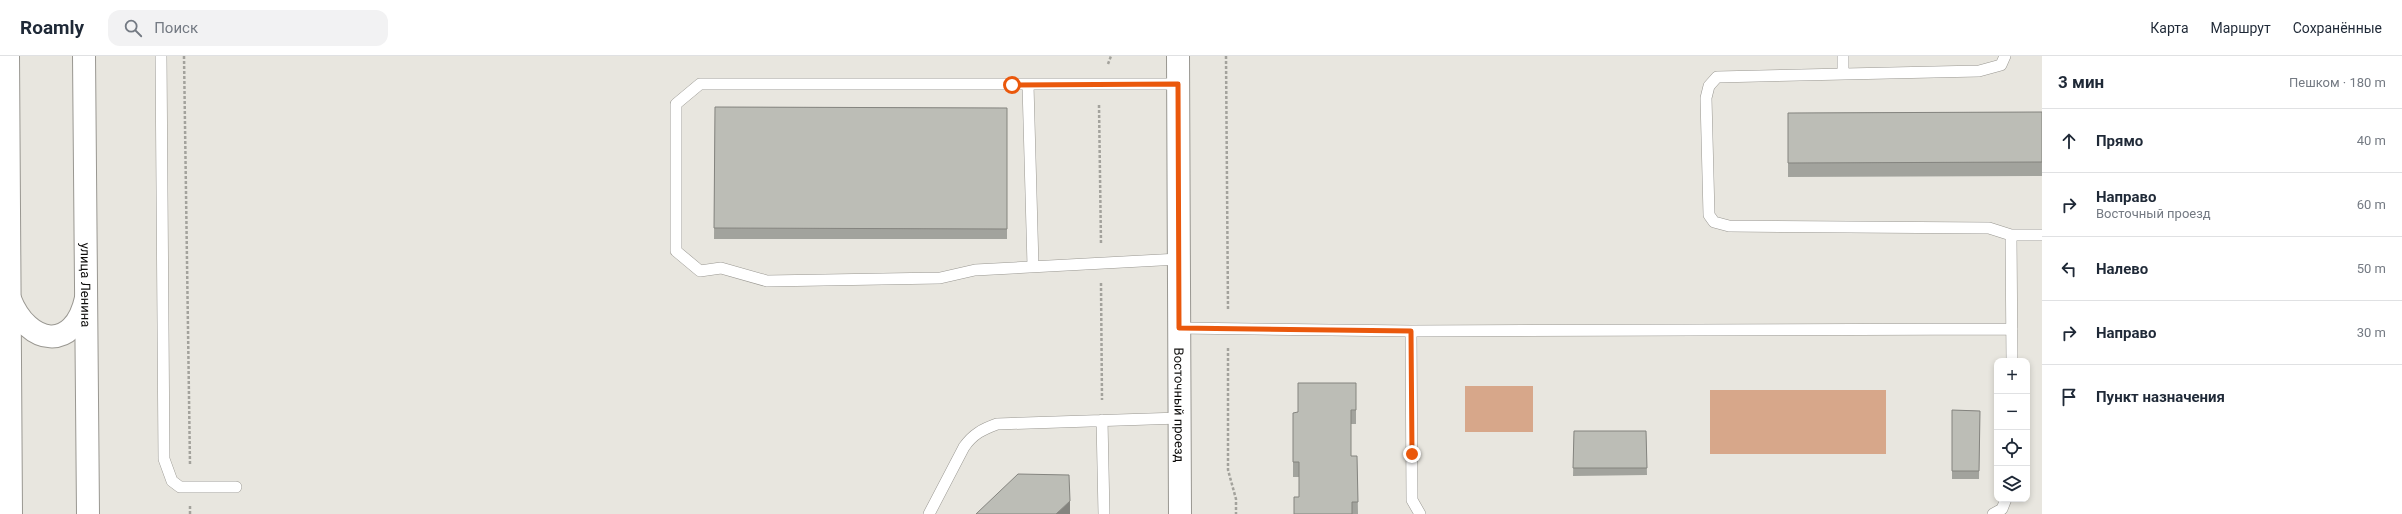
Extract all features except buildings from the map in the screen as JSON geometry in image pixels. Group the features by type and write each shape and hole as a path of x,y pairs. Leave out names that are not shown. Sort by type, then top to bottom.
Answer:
{"main road":[{"path":"8,56 11,514"},
{"name":"улица Ленина","path":"84,56 88,514"},
{"name":"Восточный проезд","path":"1178,56 1180,514"},
{"path":"10,299 14,311 28,329 48,336 61,334 75,326 81,318 86,298"}],"lane":[{"path":"161,56 164,458 167,472 172,481 180,486 236,487"},
{"path":"1843,56 1844,73"},
{"path":"2005,56 2001,65 1979,71 1729,75 1717,77 1709,86 1706,98 1707,206 1709,215 1714,222 1729,226 1989,228 2011,235 2042,234"},
{"path":"1178,84 700,84 676,104 676,251 700,271 721,268 767,281 940,278 975,270 1101,262 1179,259"},
{"path":"1028,85 1033,266"},
{"path":"2011,235 2012,358"},
{"path":"1179,328 1411,331 2012,329"},
{"path":"1411,331 1412,500 1420,514"},
{"path":"929,514 970,438 982,430 997,424 1180,418"},
{"path":"1102,420 1104,514"},
{"path":"1993,514 2002,509 2005,502"}],"path":[{"path":"184,56 190,514"},
{"path":"1102,420 1098,85 1112,56"},
{"path":"1226,56 1228,470 1236,498 1236,514"}],"shaded area":[{"path":"1465,386 1533,386 1533,432 1465,432"},
{"path":"1710,390 1886,390 1886,454 1710,454"}],"route":[{"path":"1012,85 1178,84 1179,328 1411,331 1412,454"}]}
